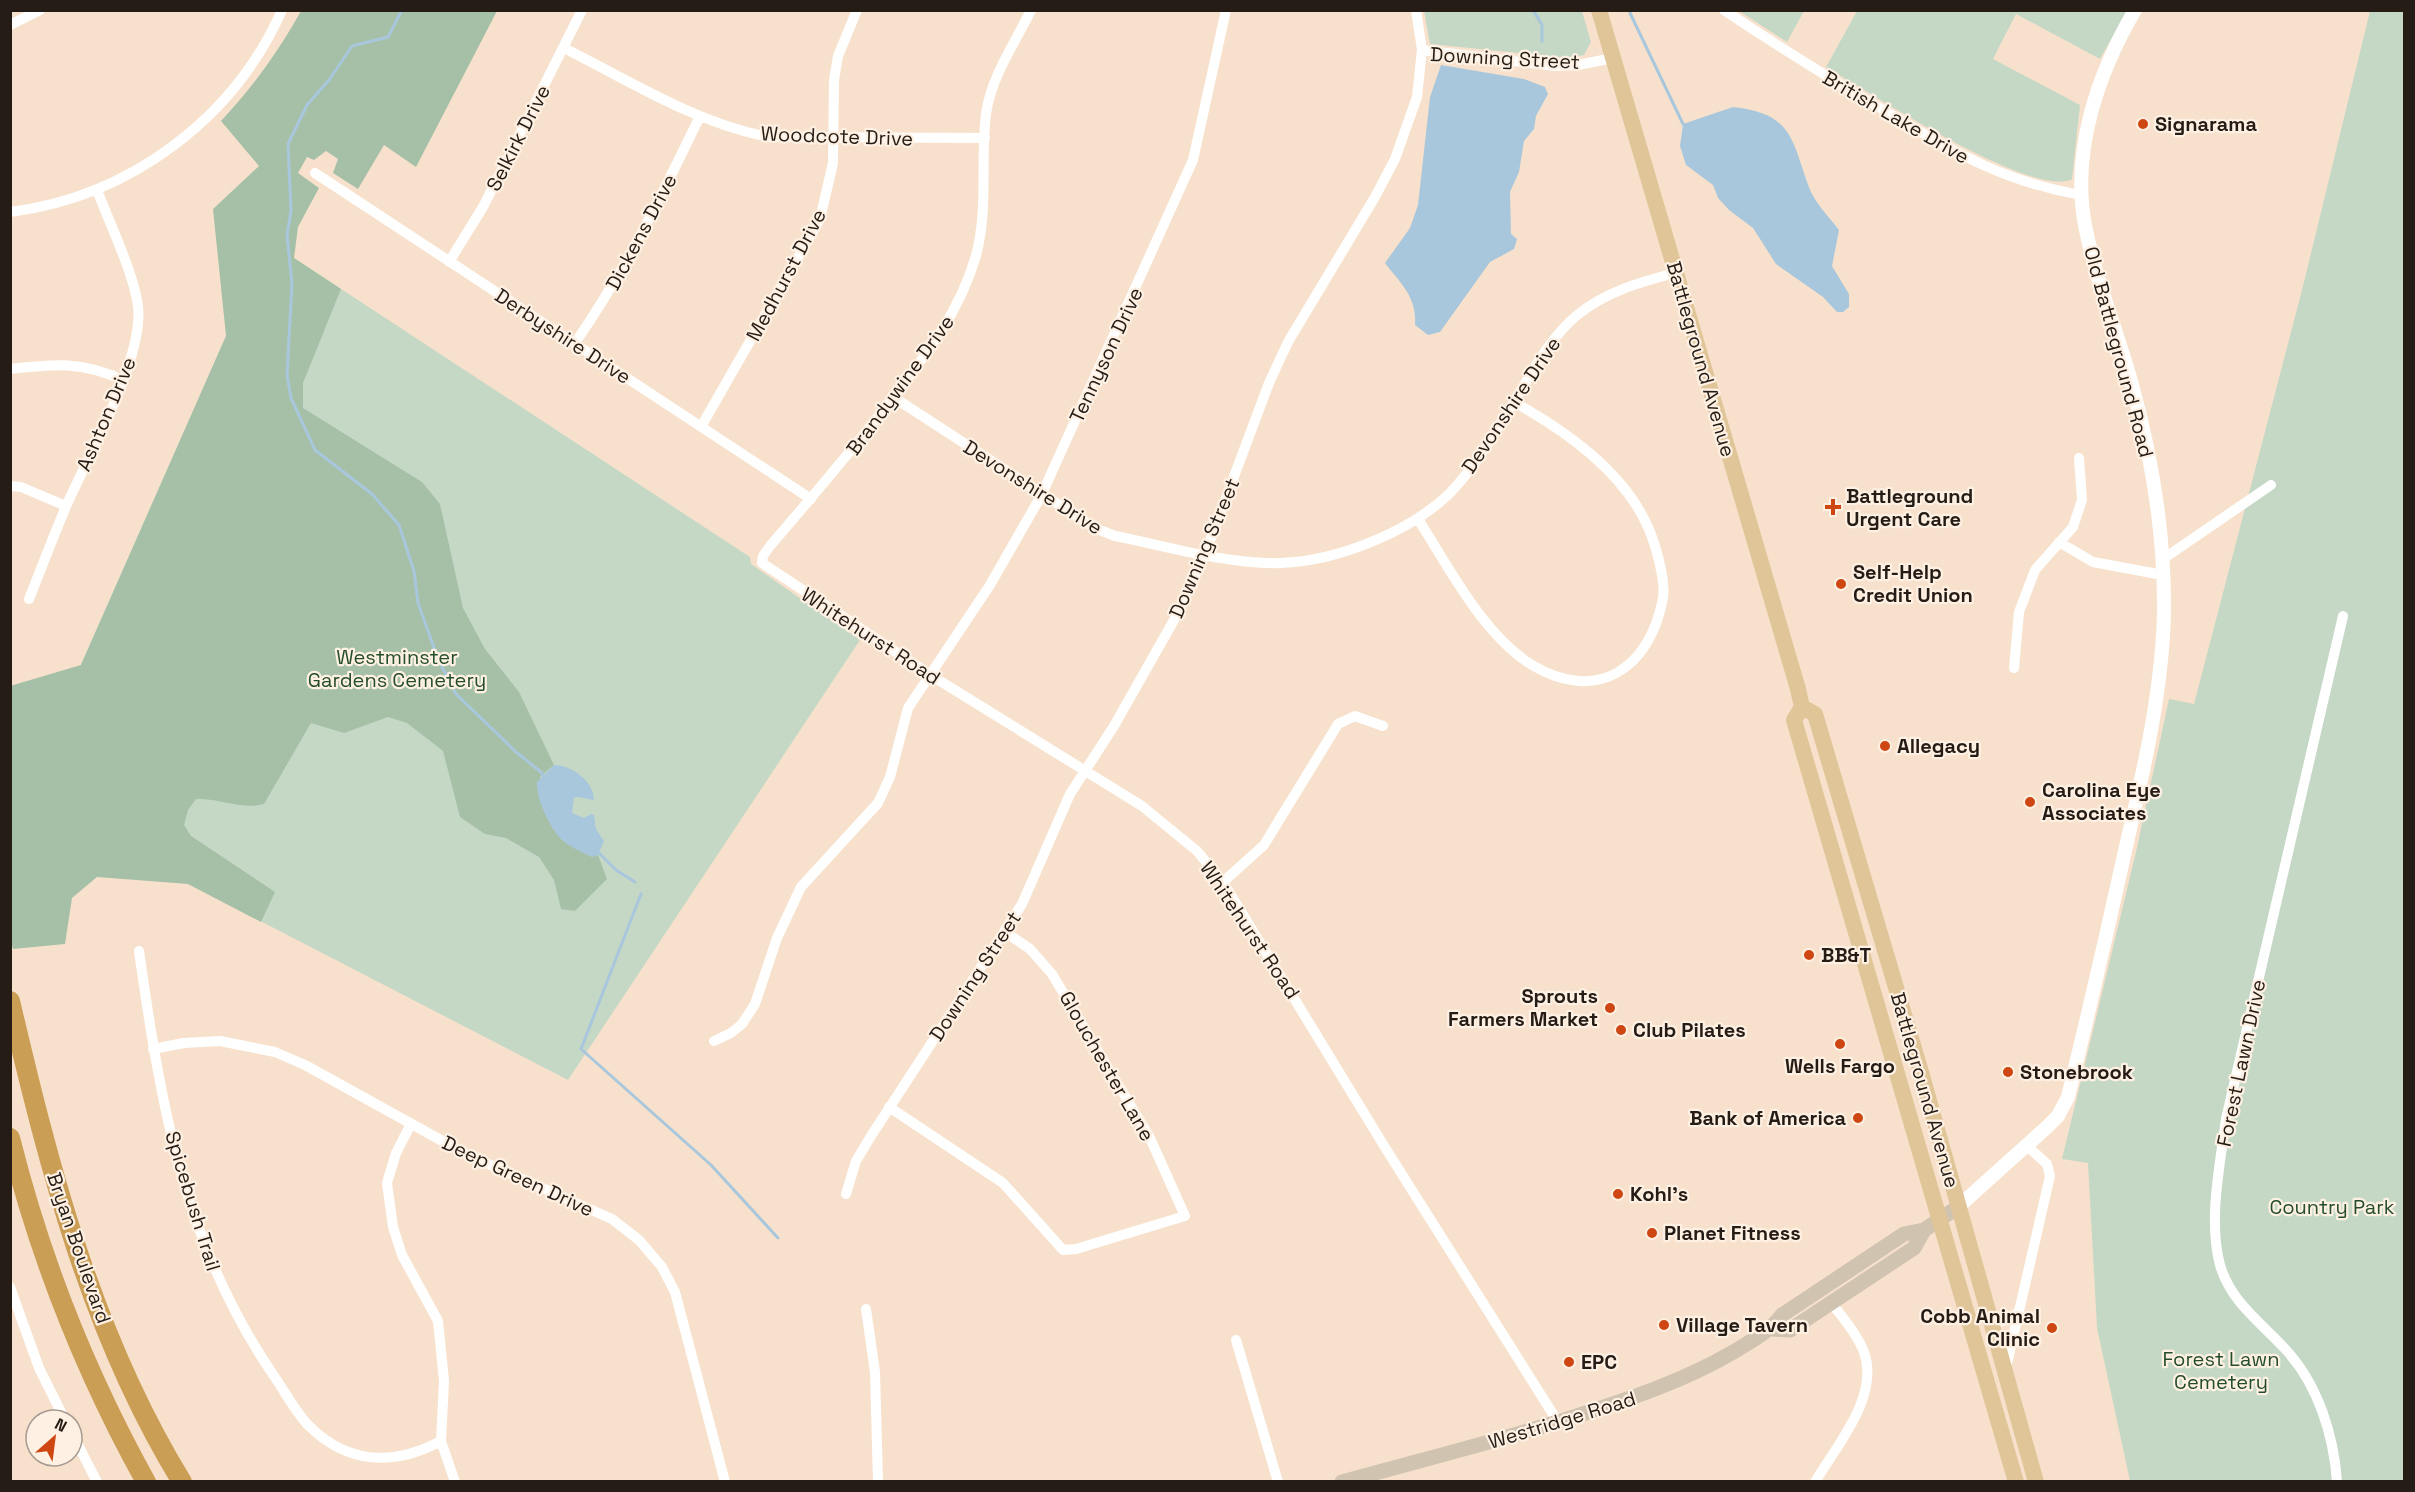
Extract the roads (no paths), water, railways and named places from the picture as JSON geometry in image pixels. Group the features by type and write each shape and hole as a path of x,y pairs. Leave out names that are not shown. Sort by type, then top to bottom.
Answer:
{"highway":[{"name":"Bryan Boulevard","path":"10,1001 32,1097 63,1211 100,1316 138,1402 182,1482"},
{"name":"Bryan Boulevard","path":"10,1138 33,1221 55,1284 89,1369 146,1482"},
{"path":"100,1316 126,1354 156,1416 198,1482"}],"main road":[{"name":"Battleground Avenue","path":"1599,10 1802,707 1815,714 2036,1482"},
{"name":"Battleground Avenue","path":"1802,707 1794,720 1941,1219 1967,1323 2016,1482"},
{"path":"1841,883 1853,885 1864,915 1877,924"},
{"name":"Westridge Road","path":"1342,1482 1558,1422 1629,1401 1667,1386 1714,1363 1772,1329 1782,1315 1904,1234 1924,1230 1958,1207"},
{"name":"Westridge Road","path":"1772,1329 1790,1330 1914,1248 1924,1230"}],"street":[{"path":"10,25 40,10"},
{"path":"10,212 39,208 97,190 152,161 213,113 255,62 282,10"},
{"name":"Selkirk Drive","path":"449,262 483,207 582,10"},
{"name":"Medhurst Drive","path":"702,425 820,219 830,181 834,138 835,73 838,56 857,10"},
{"name":"Brandywine Drive","path":"762,563 763,556 770,546 893,397 946,326 970,276 983,217 986,114 993,86 1031,10"},
{"name":"Tennyson Drive","path":"714,1041 731,1033 742,1024 755,1004 777,938 801,888 878,803 890,777 908,708 932,676 990,585 1041,496 1193,160 1226,10"},
{"path":"1416,10 1422,50"},
{"name":"British Lake Drive","path":"1724,10 1809,67 1969,160 2024,182 2082,195"},
{"name":"Old Battleground Road","path":"2027,1146 2064,1106 2079,1054 2145,766 2158,693 2164,614 2163,559 2158,510 2146,440 2131,380 2096,272 2085,224 2082,195 2087,134 2099,83 2114,45 2135,10"},
{"name":"Woodcote Drive","path":"564,48 700,116 739,131 769,137 985,138"},
{"name":"Downing Street","path":"846,1194 856,1161 1005,932 1032,884 1059,815 1114,726 1178,613 1205,554 1269,383 1288,342 1376,197 1395,159 1417,97 1422,50 1556,66 1578,65 1613,58"},
{"name":"Dickens Drive","path":"574,343 603,302 643,234 700,116"},
{"name":"Derbyshire Drive","path":"315,173 811,498"},
{"name":"Ashton Drive","path":"29,599 66,506 123,380 136,337 138,305 97,190"},
{"name":"Devonshire Drive","path":"893,397 1041,496 1095,528 1115,536 1205,554 1279,563 1308,561 1366,543 1418,519 1449,493 1474,464 1551,341 1577,315 1617,291 1676,273"},
{"path":"10,369 74,364 105,372 123,380"},
{"path":"1418,519 1482,616 1530,664 1554,677 1581,682 1614,676 1637,658 1651,634 1663,596 1659,561 1648,526 1628,495 1605,469 1573,439 1514,402"},
{"path":"2014,668 2019,612 2034,570 2073,527 2082,500 2079,458"},
{"path":"2163,559 2271,485"},
{"path":"10,486 21,487 66,506"},
{"path":"2059,542 2092,562 2163,575"},
{"name":"Whitehurst Road","path":"762,563 932,676 1085,770 1174,831 1223,882 1386,1149 1558,1422"},
{"name":"Forest Lawn Drive","path":"2337,1482 2332,1447 2320,1406 2304,1372 2288,1351 2243,1308 2229,1288 2220,1266 2216,1239 2218,1174 2226,1119 2343,616"},
{"path":"1223,882 1264,845 1338,724 1355,716 1383,726"},
{"name":"Glouchester Lane","path":"889,1107 1003,1183 1063,1250 1076,1249 1185,1216 1167,1172 1145,1129 1052,974 1030,949 1005,932"},
{"name":"Spicebush Trail","path":"139,951 161,1092 189,1202 222,1289 253,1346 307,1424 330,1443 362,1456 395,1458 418,1453 441,1441"},
{"name":"Deep Green Drive","path":"153,1049 184,1043 220,1041 275,1052 305,1065 466,1154 612,1219 639,1240 662,1267 675,1292 725,1482"},
{"path":"411,1124 396,1153 387,1184 393,1227 402,1255 438,1322 444,1381 441,1441 455,1482"},
{"path":"2005,1372 2050,1172 2043,1160 2027,1146"},
{"name":"Westridge Road","path":"1958,1207 2027,1146"},
{"path":"10,1287 39,1368 59,1408"},
{"path":"1815,1482 1855,1416 1866,1381 1865,1354 1844,1317 1831,1303"},
{"path":"866,1309 874,1372 878,1482"},
{"path":"1990,1325 2009,1319 2017,1313"},
{"path":"1236,1340 1278,1482"},
{"path":"84,1457 97,1482"}],"water":[{"path":"1441,65 1524,79 1545,87 1548,94 1536,116 1534,129 1524,141 1519,172 1510,192 1511,234 1517,239 1514,249 1490,262 1440,332 1428,335 1415,325 1411,299 1385,263 1410,228 1418,205 1430,97"},
{"path":"1733,107 1769,116 1788,133 1811,192 1839,230 1832,266 1849,294 1849,307 1843,312 1837,312 1823,297 1776,264 1753,228 1729,210 1718,198 1713,185 1686,165 1680,146 1683,124"},
{"path":"554,765 567,768 580,775 593,793 594,800 574,798 572,813 584,818 591,814 594,815 596,829 604,841 598,855 592,857 565,843 557,835 545,813 539,797 537,782"}],"waterway":[{"path":"402,10 388,37 352,46 329,80 307,105 288,144 291,211 287,235 292,284 287,375 291,398 315,450 372,494 399,525 414,571 418,603 438,659 456,694 516,752 541,772 544,778"},
{"path":"1533,10 1542,25 1542,41"},
{"path":"1630,13 1683,124"},
{"path":"597,851 616,870 635,882"},
{"path":"641,894 581,1049 711,1165 778,1238"}],"place":[{"name":"Signarama","path":"2143,124"},
{"name":"Battleground Urgent Care","path":"1833,507"},
{"name":"Self-Help Credit Union","path":"1841,584"},
{"name":"Allegacy","path":"1885,746"},
{"name":"Carolina Eye Associates","path":"2030,802"},
{"name":"BB&T","path":"1809,955"},
{"name":"Sprouts Farmers Market","path":"1610,1008"},
{"name":"Club Pilates","path":"1621,1030"},
{"name":"Wells Fargo","path":"1840,1044"},
{"name":"Stonebrook","path":"2008,1072"},
{"name":"Bank of America","path":"1858,1118"},
{"name":"Kohl's","path":"1618,1194"},
{"name":"Planet Fitness","path":"1652,1233"},
{"name":"Village Tavern","path":"1664,1325"},
{"name":"Cobb Animal Clinic","path":"2052,1328"},
{"name":"EPC","path":"1569,1362"}],"park label":[{"name":"Westminster Gardens Cemetery","path":"397,668"},
{"name":"Country Park","path":"2332,1207"},
{"name":"Forest Lawn Cemetery","path":"2221,1370"}]}
